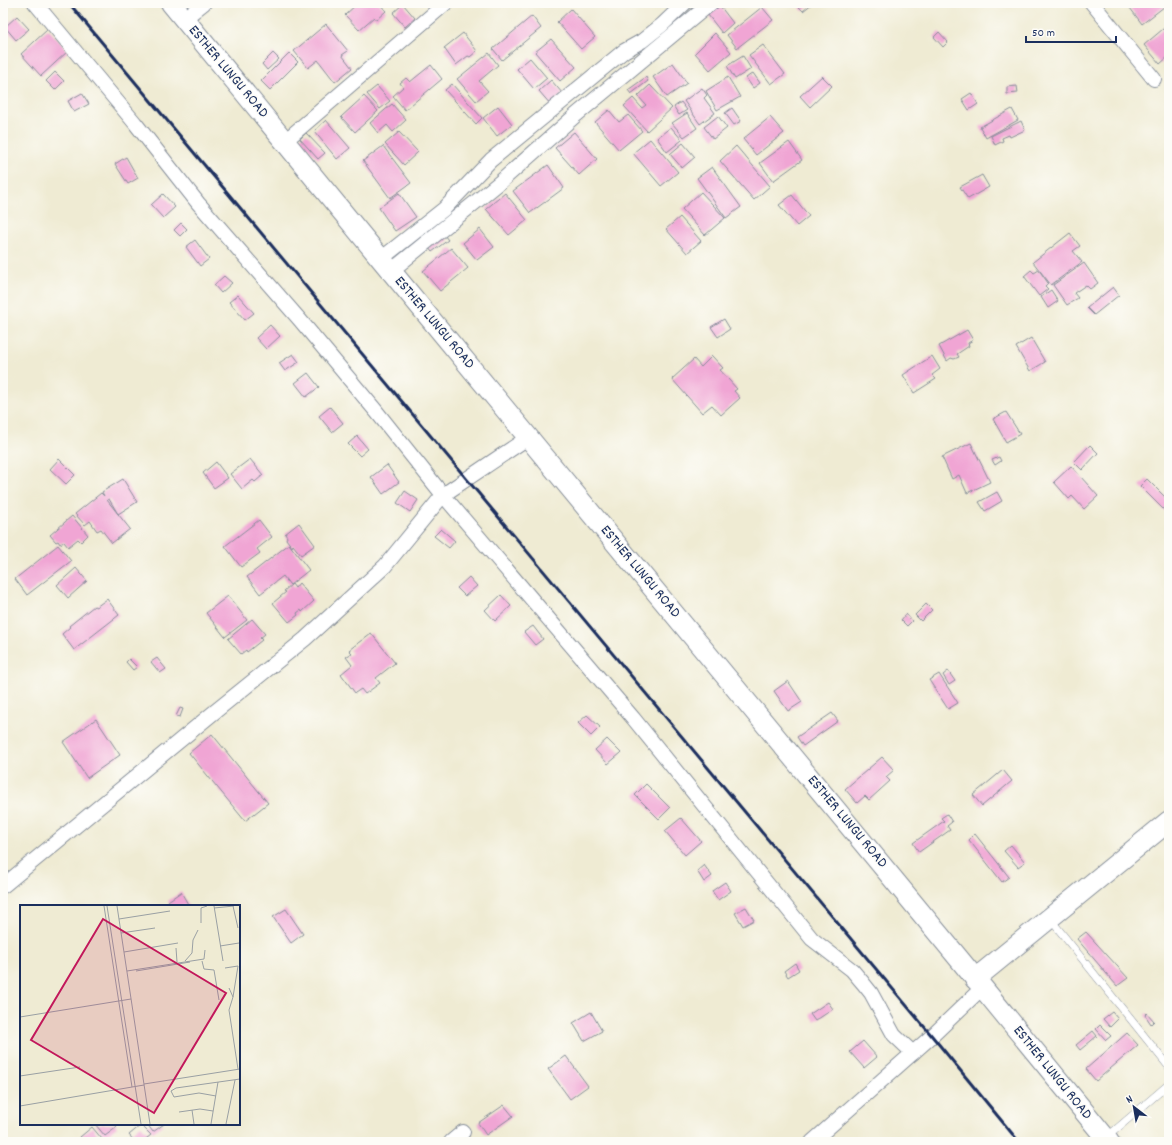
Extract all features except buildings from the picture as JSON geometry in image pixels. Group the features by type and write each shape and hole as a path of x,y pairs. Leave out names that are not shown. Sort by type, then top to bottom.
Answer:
{"street":[{"path":"35,3 135,123 198,203 376,411 443,495 633,718 812,939 847,965 856,974 871,993 894,1035 913,1052"},
{"name":"ESTHER LUNGU ROAD","path":"171,3 1107,1140"},
{"path":"184,19 204,3"},
{"path":"285,141 446,3"},
{"path":"386,265 444,209 491,160 624,51 662,25 684,3"},
{"path":"386,265 499,183 582,110 711,3"},
{"path":"1092,3 1154,79"},
{"path":"3,886 305,639 385,566 443,495 529,437"},
{"path":"812,1142 913,1052 978,983 1050,918 1169,822"},
{"path":"451,1142 463,1132"}],"lane":[{"path":"1050,918 1169,1066"},
{"path":"1107,1140 1169,1084"}],"railway":[{"path":"69,3 1019,1142"}]}
